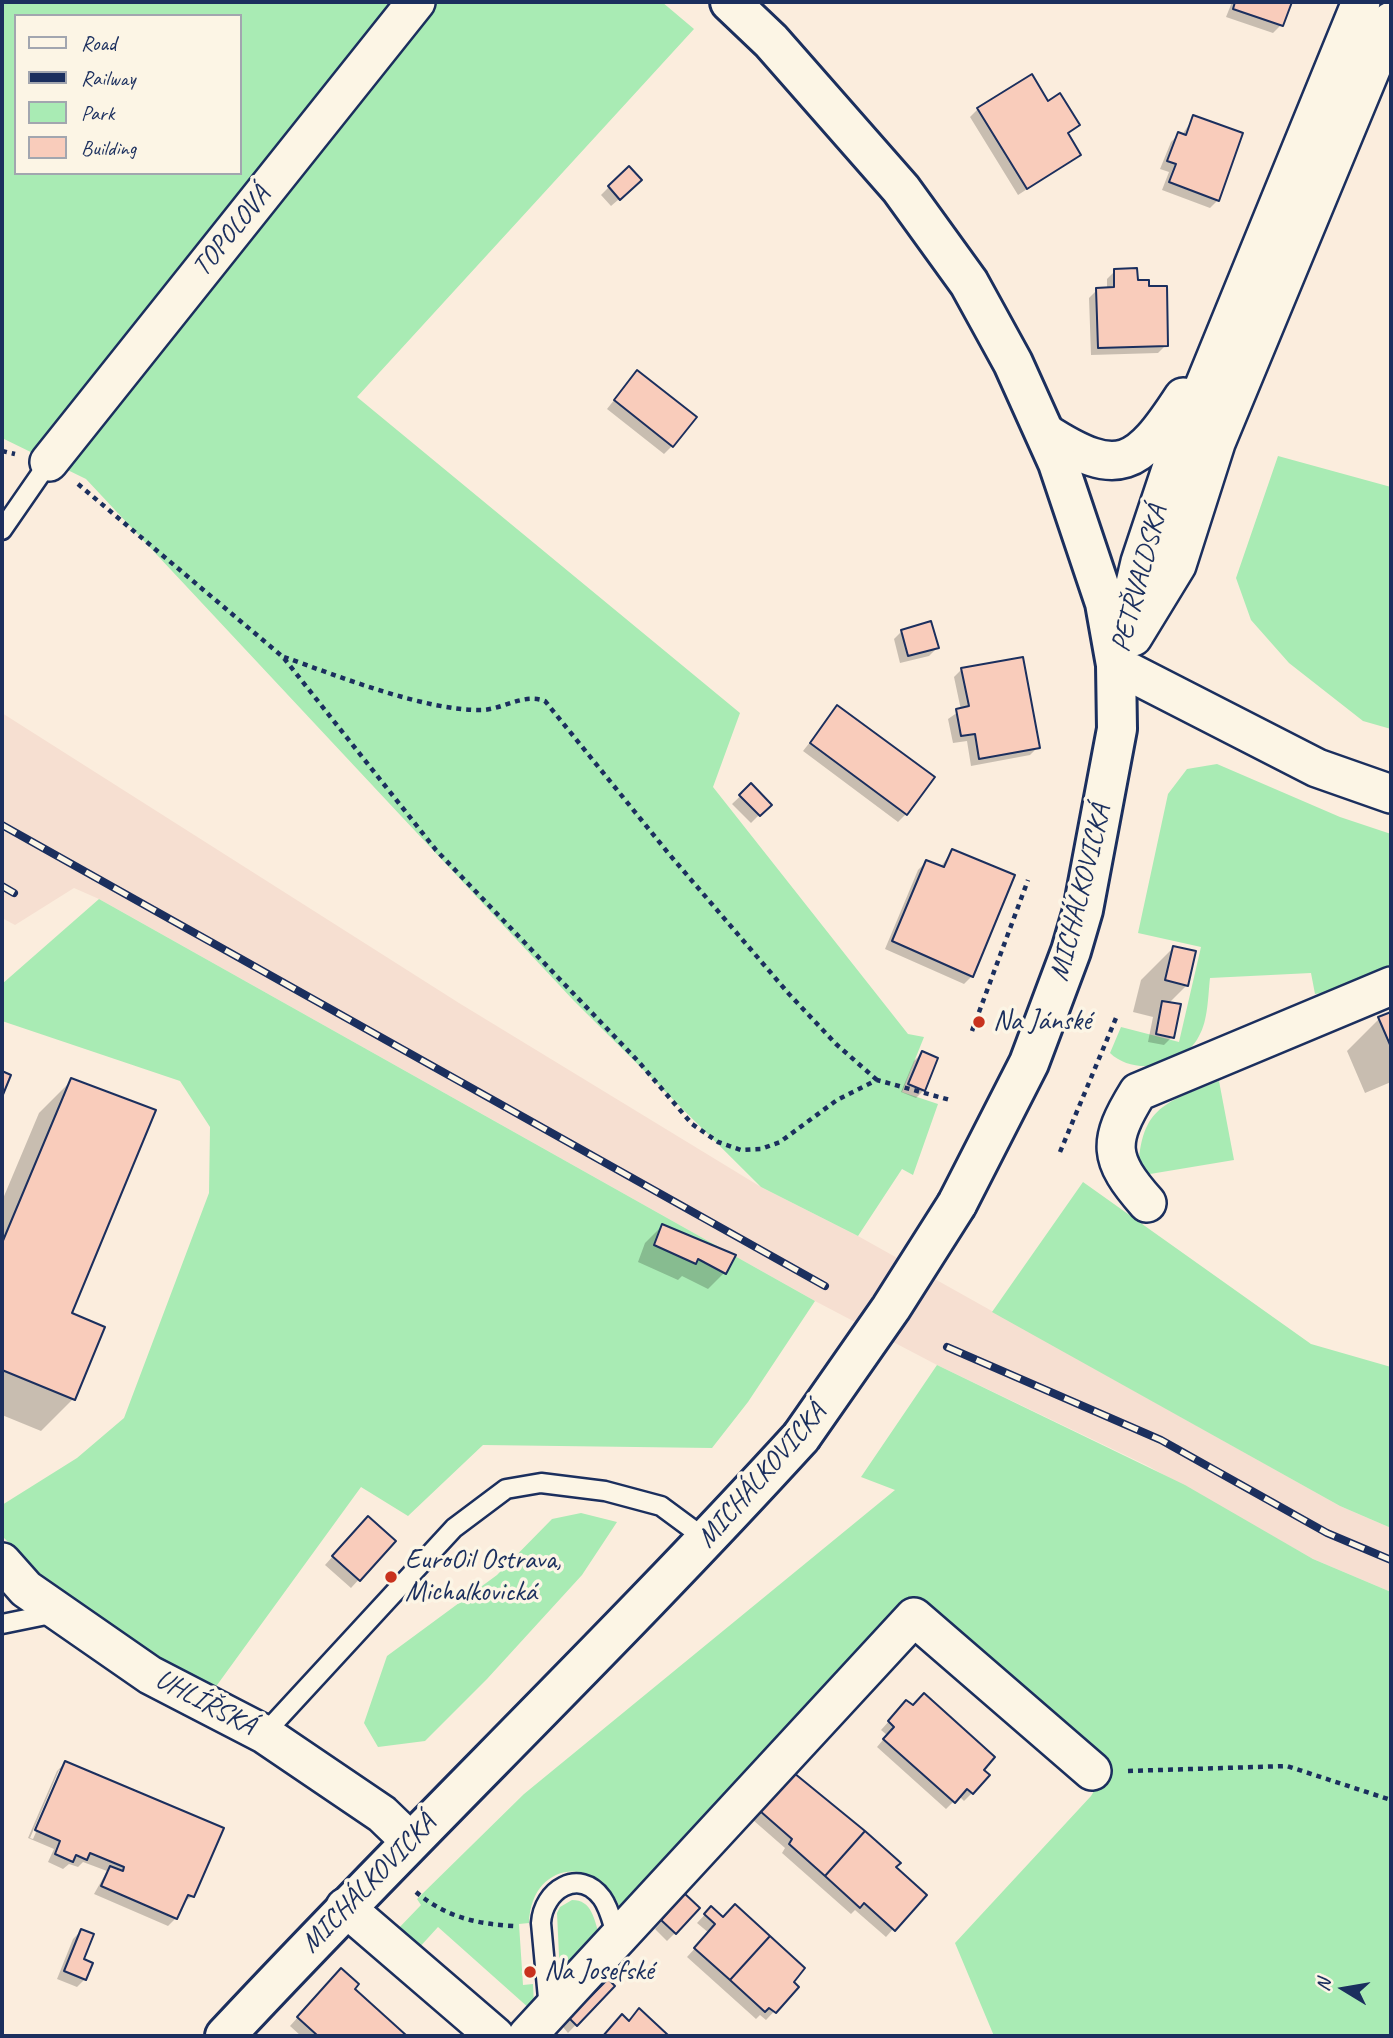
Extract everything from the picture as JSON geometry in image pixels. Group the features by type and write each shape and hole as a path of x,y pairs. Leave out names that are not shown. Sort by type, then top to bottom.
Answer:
{"street":[{"name":"TOPOLOVÁ","path":"49,462 416,2"},
{"name":"MICHÁLKOVICKÁ","path":"225,2036 345,1907 707,1540 802,1437 891,1308 957,1204 1029,1063 1060,987 1083,910 1117,729 1116,665 1105,603 1046,433 1013,363 969,283 901,189 771,41 730,2"},
{"name":"PETŘVALDSKÁ","path":"1116,665 1140,562 1175,457 1220,341 1361,2"},
{"name":"PETŘVALDSKÁ","path":"1116,665 1177,565 1216,443 1391,21"},
{"path":"1046,433 1083,456 1099,460 1116,461 1137,455 1161,431 1220,341"},
{"path":"1116,665 1317,768 1391,794"},
{"path":"1146,1203 1127,1181 1114,1154 1120,1120 1138,1092 1391,986"},
{"name":"UHLÍŘSKÁ","path":"2,1562 26,1589 150,1675 264,1734 382,1814 410,1841"},
{"path":"538,2024 914,1617 1092,1772"},
{"path":"345,1907 495,2036"}],"lane":[{"path":"2,530 49,462"},
{"path":"264,1734 454,1528 506,1489 541,1483 605,1491 661,1506 707,1540"},
{"path":"2,1624 60,1612"},
{"path":"538,2024 541,1923 547,1898 557,1889 569,1884 594,1890 603,1899 618,1940"}],"path":[{"path":"49,462 100,501 283,657 436,850 638,1061 692,1124 718,1142 741,1150 780,1142 837,1100 877,1080"},
{"path":"283,657 369,687 443,705 483,710 533,698 545,701 669,853 789,994 836,1044 877,1080 950,1100"},
{"path":"972,1031 1028,880"},
{"path":"1060,1152 1116,1018"},
{"path":"1092,1772 1287,1766 1391,1800"},
{"path":"416,1891 436,1908 461,1919 524,1927"}],"shaded area":[{"path":"2,713 459,1003 761,1187 858,1236 1340,1506 1391,1528 1391,1592 1313,1559 1148,1466 937,1365 815,1301 99,899 74,888 15,925 2,918"}],"green space":[{"path":"2,2 662,2 694,29 357,397 740,713 713,787 908,1034 924,1037 902,1092 938,1104 913,1175 902,1169 858,1236 761,1187 574,1001 86,479 2,438"},
{"path":"1278,456 1391,487 1391,729 1363,721 1289,663 1251,620 1236,578"},
{"path":"1217,764 1340,817 1391,834 1391,972 1346,989 1315,994 1311,973 1210,978 1204,1023 1192,1046 1171,1061 1158,1065 1132,1065 1110,1053 1121,1027 1179,1042 1201,947 1138,933 1168,794 1187,769"},
{"path":"99,899 815,1301 748,1402 712,1448 483,1445 408,1516 361,1487 212,1692 87,1620 2,1536 2,1505 77,1458 124,1418 209,1193 210,1127 180,1081 2,1021 2,984"},
{"path":"1219,1081 1234,1160 1138,1176 1143,1136 1149,1122 1168,1103"},
{"path":"1083,1182 1311,1344 1391,1367 1391,1528 1340,1506 992,1312"},
{"path":"937,1365 1185,1485 1313,1559 1391,1592 1391,2036 994,2036 955,1943 1091,1796 1106,1771 907,1599 621,1910 611,1892 597,1879 582,1873 567,1872 553,1877 541,1887 533,1902 529,1923 519,1924 523,1985 533,1984 534,2005 530,2009 438,1927 417,1950 395,1932 421,1905 417,1899 524,1794 895,1490 861,1477"},
{"path":"581,1513 617,1522 582,1575 487,1679 425,1741 378,1747 364,1723 387,1656 497,1575 552,1519"},
{"path":"572,1900 588,1907 599,1934 560,1977 557,1913 560,1907"}],"building":[{"path":"1235,2 1292,2 1283,26 1233,9"},
{"path":"1032,74 1048,101 1060,93 1080,125 1068,133 1081,155 1027,189 977,108"},
{"path":"1193,115 1243,133 1219,201 1169,182 1176,164 1167,161 1178,132 1186,135"},
{"path":"629,166 642,180 620,200 608,186"},
{"path":"1137,268 1138,280 1149,280 1149,286 1167,286 1168,346 1098,348 1096,288 1114,287 1114,269"},
{"path":"637,370 697,417 673,447 614,400"},
{"path":"931,621 939,648 908,656 901,630"},
{"path":"1023,657 1040,748 979,759 975,734 961,736 956,709 969,706 961,668"},
{"path":"837,705 935,777 907,815 810,743"},
{"path":"751,783 772,805 760,816 739,795"},
{"path":"952,849 1015,875 973,977 892,941 926,860 944,867"},
{"path":"1173,946 1196,951 1188,986 1165,980"},
{"path":"1162,1001 1181,1004 1174,1038 1156,1034"},
{"path":"1391,1012 1391,1047 1378,1017"},
{"path":"922,1051 938,1058 925,1091 908,1084"},
{"path":"2,1071 11,1075 2,1097"},
{"path":"71,1078 156,1110 72,1313 105,1327 75,1400 2,1370 2,1243"},
{"path":"662,1224 736,1255 726,1274 698,1259 696,1264 654,1245"},
{"path":"368,1516 396,1541 360,1581 332,1556"},
{"path":"924,1693 995,1757 984,1770 990,1775 973,1794 967,1789 955,1803 883,1739 894,1727 888,1721 906,1700 913,1705"},
{"path":"65,1761 224,1828 194,1897 188,1895 177,1919 101,1886 110,1866 123,1871 124,1867 90,1853 87,1860 76,1855 73,1862 55,1854 60,1841 35,1830"},
{"path":"794,1773 865,1831 825,1876 789,1844 792,1839 760,1811"},
{"path":"865,1831 901,1863 896,1867 927,1895 895,1931 864,1903 860,1908 825,1876"},
{"path":"684,1893 700,1908 676,1934 661,1920"},
{"path":"735,1904 770,1936 730,1980 694,1948 715,1924 704,1914 711,1906 723,1917"},
{"path":"81,1929 94,1934 84,1959 93,1963 86,1980 64,1971"},
{"path":"770,1936 805,1968 794,1982 799,1987 776,2013 769,2008 765,2012 730,1980"},
{"path":"341,1968 359,1984 355,1989 407,2036 318,2036 297,2017"},
{"path":"608,1979 615,1986 577,2026 569,2018"},
{"path":"639,2008 669,2036 603,2036 622,2014 629,2021"}],"railway":[{"path":"2,825 825,1286"},
{"path":"2,886 14,893"},
{"path":"947,1347 1161,1440 1327,1533 1391,1560"}],"place":[{"name":"Na Jánské","path":"979,1022"},
{"name":"EuroOil Ostrava, Michalkovická","path":"391,1577"},
{"name":"Na Josefské","path":"530,1972"}]}
